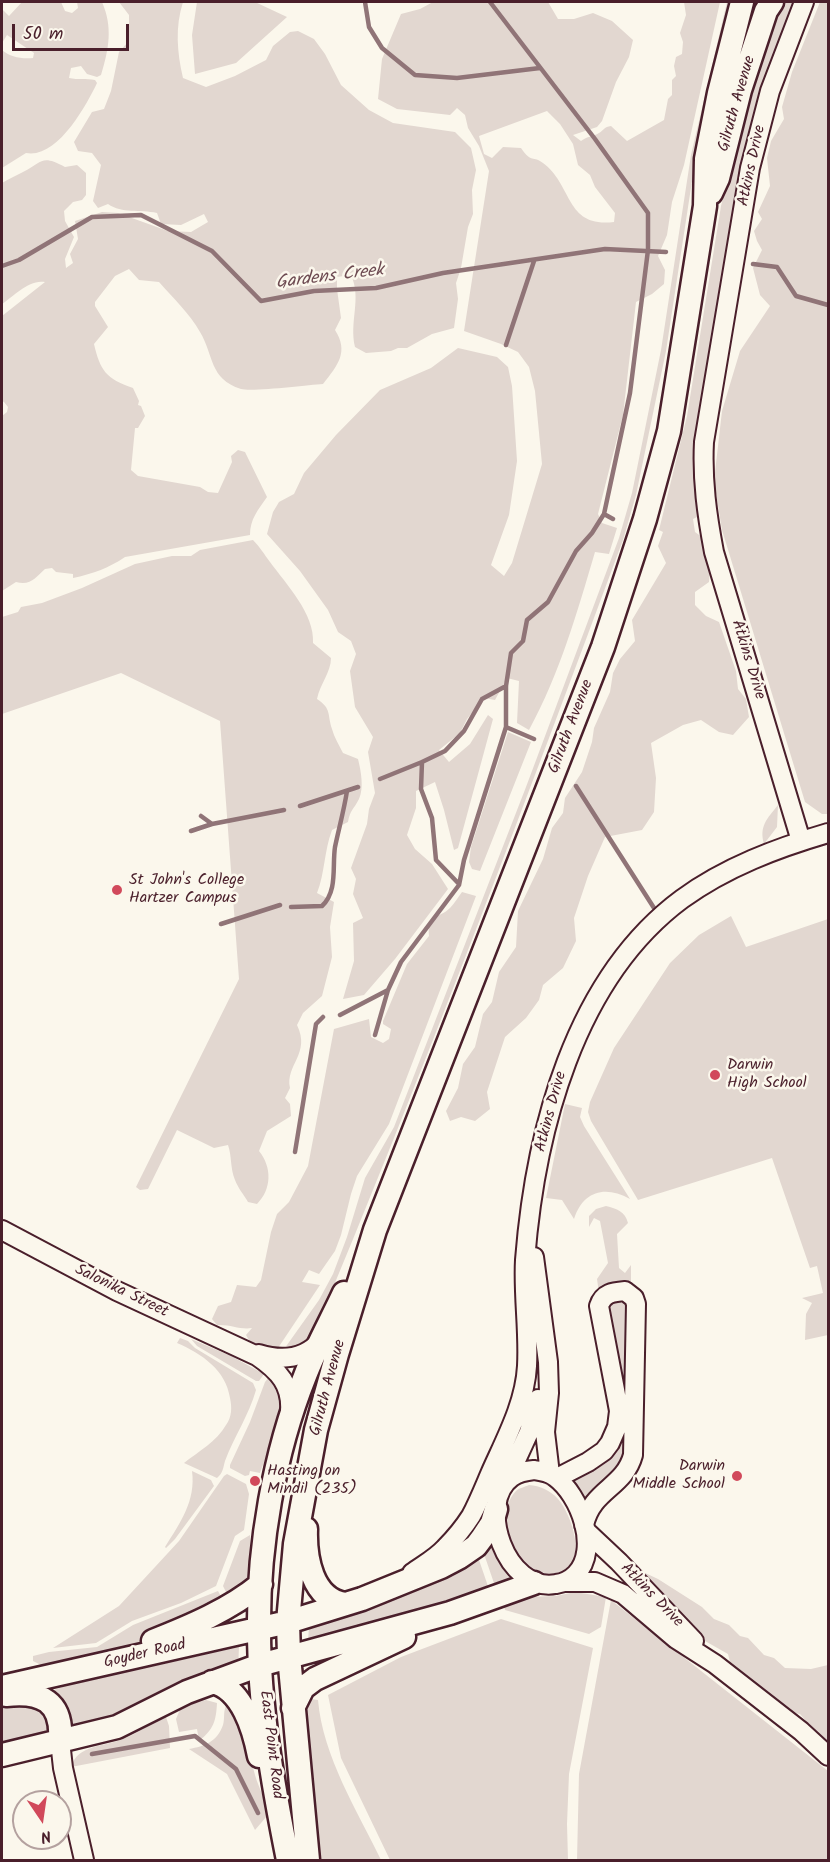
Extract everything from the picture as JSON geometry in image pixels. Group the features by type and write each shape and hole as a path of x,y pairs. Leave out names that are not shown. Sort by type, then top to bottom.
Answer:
{"street":[{"name":"Gilruth Avenue","path":"289,1656 288,1622 295,1544 310,1459 331,1376 375,1230 603,647 634,557 669,431 705,206 706,159 719,93 742,2"},
{"name":"Atkins Drive","path":"396,1585 444,1550 471,1516 518,1407 527,1366 525,1273 540,1160 565,1064 595,1001 615,968 657,920 682,899 707,882 752,858 801,841 714,552 705,506 703,475 704,442 750,168 770,91 804,2"},
{"name":"Gilruth Avenue","path":"705,206 718,178 740,90 768,5"},
{"path":"801,841 828,833"},
{"name":"Atkins Drive","path":"532,1210 532,1239 548,1362 549,1393 545,1431 553,1476"},
{"name":"Salonika Street","path":"2,1230 117,1292 243,1348 275,1358 292,1358 311,1349 321,1340"},
{"name":"Gilruth Avenue","path":"259,1629 261,1584 269,1512 288,1427 305,1375 375,1230"},
{"name":"Atkins Drive","path":"504,1486 530,1432 539,1396 540,1368 528,1239"},
{"path":"553,1476 588,1462 604,1451 614,1435 619,1412 599,1306 608,1294 624,1292 634,1298 636,1304 633,1455 624,1476 594,1501 587,1513 585,1528"},
{"name":"Salonika Street","path":"243,1348 270,1364 284,1379 290,1401 288,1427"},
{"path":"310,1459 306,1537 310,1566 323,1593 334,1601 345,1604"},
{"path":"2,1755 117,1727 212,1682 289,1656 450,1613 534,1583 550,1585 566,1582 577,1573 585,1560 587,1541 585,1528 573,1497 553,1476 534,1470 512,1477 504,1486 496,1509 499,1536 509,1561 515,1569 534,1583"},
{"name":"Goyder Road","path":"2,1687 288,1622 345,1604 441,1567 476,1546 492,1523 496,1509"},
{"name":"Atkins Drive","path":"585,1528 715,1664"},
{"name":"Atkins Drive","path":"566,1582 595,1582 623,1594 676,1639 715,1664 801,1731 828,1756"},
{"path":"61,1674 101,1657 151,1642 194,1624 245,1598 261,1584"},
{"path":"293,1708 303,1688 315,1679 450,1613"},
{"name":"East Point Road","path":"259,1629 260,1665 279,1814 288,1860"},
{"name":"East Point Road","path":"289,1656 308,1860"},
{"path":"212,1682 229,1691 242,1708 253,1732 266,1785 279,1814"},
{"path":"2,1695 30,1694 45,1699 52,1705 59,1719 63,1768 84,1860"}],"shaded area":[{"path":"22,2 61,2 65,11 72,13 78,8 77,2 102,2 108,20 108,47 101,75 97,77 87,74 81,66 71,68 69,78 95,80 97,83 69,129 49,148 38,153 26,153 2,168 2,50 12,56 24,58 33,58 34,53 7,35 2,43 2,9 9,16"},
{"path":"119,2 183,2 178,40 183,78 206,87 235,76 266,60 273,46 290,32 298,31 314,39 325,54 341,85 369,110 393,123 455,132 471,148 476,170 472,190 473,214 456,283 458,299 454,328 432,334 407,348 366,353 355,347 353,328 356,301 351,275 337,277 341,318 335,330 341,345 341,352 337,364 323,384 247,390 231,385 218,373 196,325 159,282 139,280 129,269 115,276 95,302 95,306 108,327 94,344 102,367 110,377 133,388 139,401 138,405 141,406 145,416 138,428 135,428 131,470 138,476 200,487 208,492 218,493 232,462 231,456 238,450 245,452 267,497 253,519 250,535 125,557 100,570 73,578 73,574 56,572 52,568 45,569 29,582 16,582 2,591 2,416 7,412 8,407 2,401 2,316 45,282 33,283 2,304 2,183 46,160 65,167 77,165 86,173 86,195 82,200 73,202 64,211 65,221 74,237 65,259 66,268 73,263 70,254 78,239 75,221 102,212 118,213 168,231 191,232 208,222 204,214 181,225 161,224 157,213 125,210 108,204 98,208 93,201 101,165 92,153 78,151 74,142 92,112 104,109 111,91 119,52 129,41 129,15"},
{"path":"197,2 255,2 287,17 236,63 195,74 192,35"},
{"path":"433,2 548,2 558,19 574,19 593,13 612,21 633,40 629,57 616,82 602,121 597,127 573,135 581,141 611,126 627,141 664,120 668,99 672,95 672,80 676,76 674,66 676,57 682,54 683,42 680,33 686,15 684,2 720,2 684,165 672,202 667,235 658,256 665,270 664,284 652,294 636,302 623,415 598,514 602,523 617,528 609,554 595,552 559,665 529,730 517,723 519,681 507,678 495,700 484,698 467,719 460,733 439,750 449,762 470,744 488,715 493,719 458,848 454,850 435,782 416,791 416,808 407,835 415,849 432,864 448,889 395,959 364,995 343,999 354,961 353,923 363,918 353,894 356,879 351,868 367,824 369,809 375,793 368,752 373,737 355,707 350,671 356,654 351,641 338,632 328,610 300,571 267,534 273,512 279,502 294,494 304,473 336,435 380,390 431,368 458,348 497,357 508,367 512,386 517,461 509,515 491,565 504,576 512,563 542,464 535,391 529,367 518,352 464,331 489,171 479,146 468,128 465,115 457,108 450,115 397,109 378,99 382,59 401,14 420,9","holes":["547,111 560,124 573,144 578,165 590,175 595,187 615,213 614,222 598,222 578,212 553,172 540,161 530,158 521,148 503,147 492,158 484,154 479,136"]},
{"path":"727,2 732,2 696,155 666,351 636,495 623,540 472,940 313,1336 307,1345 282,1352 319,1300 333,1274 365,1178 394,1127 526,787 619,538 632,493 661,350 691,155"},
{"path":"779,2 798,2 752,119 734,206 697,440 694,482 697,517 693,519 695,532 706,540 710,566 709,582 695,592 695,605 706,616 719,622 736,671 738,689 746,699 749,717 733,735 719,732 701,720 683,725 651,743 656,778 654,812 642,830 605,837 588,876 574,918 576,941 563,968 543,985 539,1000 526,1018 505,1037 487,1092 490,1109 475,1121 461,1117 450,1121 446,1111 458,1088 463,1064 475,1047 483,1014 492,1002 499,972 516,947 518,911 543,859 552,828 563,813 565,798 582,772 594,728 610,692 613,673 620,659 635,641 632,620 666,563 658,546 663,532 659,530 687,416 721,206 743,118"},
{"path":"820,2 828,2 828,814 822,814 805,802 722,530 714,481 722,411 740,351 770,306 760,295 753,268 762,250 754,231 762,219 758,212 770,186 767,158 771,141 784,119 782,107 792,72"},
{"path":"253,540 304,610 312,632 313,643 331,658 317,699 327,709 333,732 343,753 358,759 362,785 361,795 348,822 332,830 329,838 317,893 334,902 330,927 332,957 322,996 303,1013 297,1025 301,1035 300,1052 291,1073 290,1088 285,1098 290,1104 291,1116 267,1131 259,1151 268,1171 268,1185 257,1204 248,1202 236,1183 228,1145 214,1148 177,1130 148,1189 140,1190 136,1187 239,979 220,721 121,673 2,714 2,617 18,612 21,607 42,603 82,588 135,564 172,556 191,556 200,550"},
{"path":"508,732 531,742 480,871 472,869 469,862 471,847"},
{"path":"778,805 777,827 764,844 763,827"},
{"path":"462,892 476,896 389,1124 357,1176 335,1251 319,1274 309,1270 302,1282 320,1285 278,1348 269,1348 250,1342 246,1335 252,1328 217,1325 212,1319 218,1306 231,1302 237,1285 256,1287 261,1280 277,1214 289,1202 308,1166 334,1029 369,1019 371,1037 383,1043 389,1039 391,1029 383,1024 383,1021 407,964 429,936 432,920 450,908"},
{"name":"Darwin High School","path":"731,916 746,947 828,919 828,1335 805,1340 806,1314 812,1303 802,1298 823,1293 817,1266 810,1268 772,1158 638,1200 591,1121 588,1112 590,1102 614,1048 670,963 699,935"},
{"path":"565,1104 582,1108 580,1117 584,1126 630,1199 612,1192 596,1193 583,1202 574,1219 562,1200 546,1198"},
{"path":"606,1206 623,1213 627,1219 628,1223 617,1234 619,1268 625,1273 631,1265 631,1289 599,1293 597,1279 608,1263 600,1221 594,1218 589,1227 589,1216 596,1209"},
{"path":"620,1302 630,1308 627,1462 585,1502 569,1477 620,1437 605,1314 609,1303"},
{"path":"180,1338 253,1383 256,1390 222,1472 217,1478 184,1463 212,1441 228,1422 231,1401 228,1388 224,1379 211,1364 195,1352 177,1343"},
{"path":"191,1339 231,1356 264,1374 259,1381 256,1381 197,1346"},
{"path":"269,1377 277,1389 280,1401 278,1425 260,1473 250,1471 249,1475 245,1476 230,1468 230,1465"},
{"path":"192,1471 211,1480 214,1486 166,1548 186,1511 192,1492"},
{"path":"227,1474 246,1484 249,1494 244,1530 235,1536 216,1586 181,1603 132,1621 96,1643 53,1648 119,1606 179,1541"},
{"path":"529,1485 545,1489 555,1496 563,1506 572,1526 576,1549 570,1568 563,1574 535,1576 513,1550 507,1536 506,1512 511,1497 520,1488"},
{"path":"250,1535 252,1581 231,1602 223,1586 240,1541"},
{"path":"489,1542 496,1558 513,1584 497,1592 483,1551"},
{"path":"478,1557 491,1595 308,1643 309,1625"},
{"path":"643,1572 702,1607 714,1619 729,1625 740,1636 748,1638 764,1655 774,1658 785,1668 811,1669 828,1665 828,1742 820,1737 800,1714 788,1712 765,1689 754,1686 731,1666 728,1654 705,1641 698,1632 690,1627 682,1615 636,1575"},
{"path":"218,1591 226,1606 150,1640 100,1652 57,1668 49,1669 33,1661 33,1656 49,1652 97,1647 133,1625"},
{"path":"575,1592 606,1597 601,1627 589,1634 505,1610 503,1604 526,1597 556,1596"},
{"path":"611,1600 828,1771 828,1860 577,1860 579,1774"},
{"path":"501,1619 593,1648 569,1774 568,1860 390,1860 341,1758 328,1695 401,1657"},
{"path":"239,1647 238,1669 70,1733 48,1692 68,1685"},
{"path":"303,1693 311,1699 318,1700 327,1742 342,1783 381,1860 313,1860"},
{"path":"206,1700 217,1703 215,1720 208,1733 199,1741 197,1729 179,1732 176,1719 181,1707"},
{"path":"2,1705 29,1705 38,1710 48,1721 52,1735 2,1745"},
{"path":"226,1706 238,1720 242,1729 266,1805 267,1816 255,1830 227,1774 189,1749 205,1745 217,1736 223,1725"},
{"path":"165,1714 169,1726 170,1748 71,1767 79,1754 86,1750 129,1737"}],"waterway":[{"path":"365,2 369,27 382,48 415,75 457,78 540,68"},
{"path":"490,2 595,139 648,213 648,250 630,393 604,514 613,519"},
{"name":"Gardens Creek","path":"2,266 19,260 92,217 141,215 212,251 261,301 314,291 376,288 443,273 605,249 666,252"},
{"path":"506,345 534,261"},
{"name":"Gardens Creek","path":"753,264 777,267 796,296 828,305"},
{"path":"375,1035 388,990 401,962 459,885 464,860 506,727 506,686 511,653 523,641 527,620 548,602 576,551 592,533 604,514"},
{"path":"459,884 436,860 432,818 421,789 422,762 445,751 464,731 482,699 506,686"},
{"path":"506,727 534,739"},
{"path":"380,779 422,762"},
{"path":"576,786 654,908"},
{"path":"300,806 358,787"},
{"path":"291,907 322,906 327,900 332,886 335,847 347,791"},
{"path":"191,831 212,824 284,810"},
{"path":"201,816 212,824"},
{"path":"221,924 280,905"},
{"path":"340,1015 388,990"},
{"path":"295,1152 316,1024 323,1017"},
{"path":"92,1754 195,1736 236,1769 258,1813"}],"place":[{"name":"St John's College Hartzer Campus","path":"117,890"},
{"name":"Darwin High School","path":"715,1075"},
{"name":"Darwin Middle School","path":"737,1476"},
{"name":"Hasting on Mindil (235)","path":"255,1481"}]}
